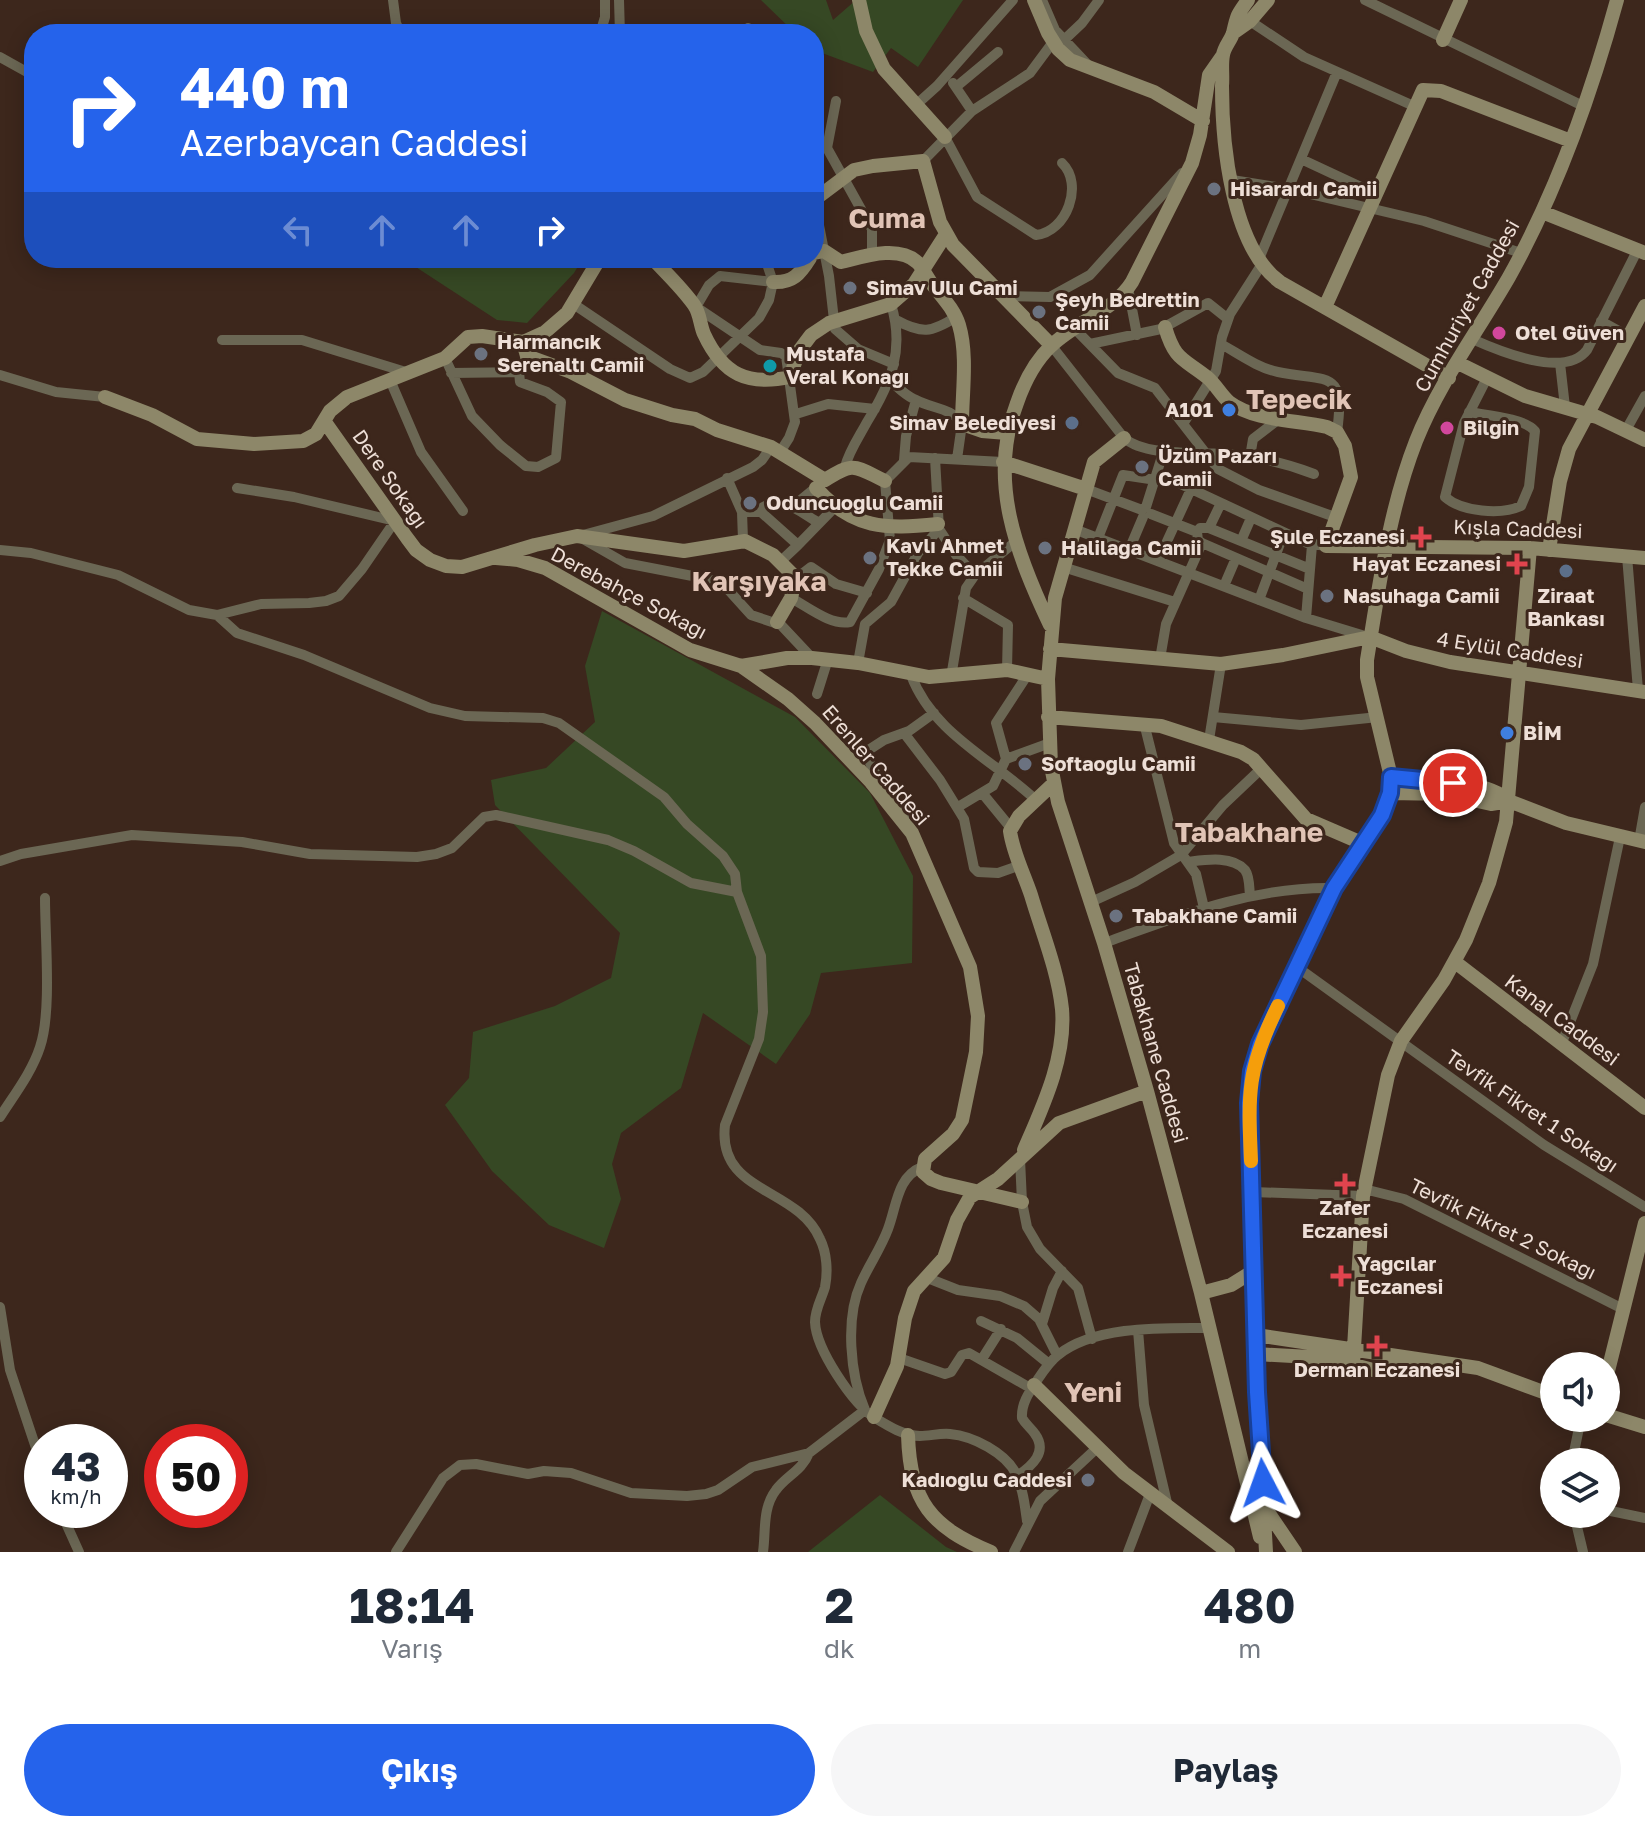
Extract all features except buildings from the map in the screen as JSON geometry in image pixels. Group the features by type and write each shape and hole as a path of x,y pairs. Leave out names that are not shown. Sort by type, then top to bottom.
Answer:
{"street":[{"path":"393,0 396,24"},
{"path":"603,24 605,0"},
{"path":"619,0 620,24"},
{"path":"859,0 866,31 884,69 945,137 977,197 1036,235 1044,234 1056,224 1071,199 1072,179 1062,163"},
{"path":"917,104 1013,0"},
{"path":"1034,0 1070,60 1166,98 1203,121"},
{"path":"1042,0 1058,41"},
{"path":"824,192 844,176 873,166 923,161 972,111 1030,73 1058,41 1082,23 1099,0"},
{"path":"1051,628 1015,542 1007,509 1003,462 1007,433 1027,381 1051,345 1128,288 1192,163 1203,121 1209,75 1223,55 1233,33 1234,21 1248,0"},
{"path":"1233,33 1250,21 1268,0"},
{"path":"1365,0 1583,106"},
{"path":"1443,40 1461,0"},
{"name":"Cumhuriyet Caddesi","path":"1390,793 1391,777 1366,668 1388,545 1411,455 1424,424 1542,212 1571,141 1617,0"},
{"path":"1250,21 1294,52 1416,107"},
{"path":"956,87 998,52"},
{"path":"1223,55 1225,145 1241,219 1261,261 1280,282 1449,378"},
{"path":"0,57 24,70"},
{"path":"1183,424 1218,366 1228,319 1261,261 1337,72"},
{"path":"947,75 972,111"},
{"path":"1325,307 1423,90 1433,89 1571,141"},
{"path":"827,148 836,101"},
{"path":"824,146 872,229 872,253"},
{"path":"1301,159 1372,201 1521,253"},
{"path":"923,161 946,234 961,254 1051,345 1124,438 1139,448 1250,457 1314,474"},
{"path":"1004,296 1050,297 1090,275 1192,163"},
{"path":"1232,180 1372,201"},
{"path":"1472,339 1515,356 1560,363 1582,356 1641,252 1542,212"},
{"path":"790,377 805,343 819,329 891,304 906,293 946,234"},
{"path":"824,254 841,262 872,253 908,257 923,271 956,317 961,337 962,424 957,459"},
{"path":"445,358 467,406 482,427 521,463 538,467 556,458 561,402 547,392 523,384 519,372 525,349 555,325 594,268"},
{"path":"577,536 653,516 758,464 794,430 796,414 784,354 760,350 696,307 661,268"},
{"path":"572,303 670,369 685,377 694,377 719,358 764,310 773,282 768,268"},
{"path":"790,377 749,380 737,376 719,358 705,335 696,307 709,285 720,276 789,281 802,268"},
{"path":"822,268 838,334 858,349 894,364"},
{"path":"1128,288 1137,335"},
{"path":"1090,344 1165,327 1208,303 1228,319"},
{"path":"792,507 845,467 875,409 894,364 898,338 891,304"},
{"path":"1549,550 1565,460 1586,412 1645,306"},
{"path":"896,320 926,331 956,317"},
{"path":"1601,321 1628,336"},
{"path":"1165,327 1174,353 1211,380 1224,397 1236,406 1337,432"},
{"path":"1075,329 1118,373 1155,388 1218,469 1243,483 1335,517"},
{"path":"0,375 56,392 105,397 152,415 186,435 209,441 254,444 303,441 316,434 330,411 347,397 445,358 468,337 482,336 525,349 625,400 695,419 717,430 775,449 820,484 835,507 860,522 890,527 939,526"},
{"path":"222,340 302,340 409,373"},
{"path":"1221,344 1268,369 1316,377 1335,385 1340,395 1337,432 1349,458 1351,477 1310,569 1306,618"},
{"path":"1458,363 1525,396 1586,412 1645,440"},
{"path":"1560,363 1565,407"},
{"path":"451,373 519,372"},
{"path":"1469,412 1521,422 1531,425 1535,431 1525,501 1515,509 1459,506 1445,497 1459,436 1469,412 1487,378"},
{"path":"889,379 916,400 953,413 962,424 982,431 1007,433"},
{"path":"390,380 421,452 463,511"},
{"path":"1626,430 1645,396"},
{"path":"904,460 906,436 916,400"},
{"path":"796,414 828,404 875,409"},
{"path":"1250,457 1253,439 1280,418"},
{"name":"Dere Sokağı","path":"325,422 416,550 430,560 446,566 462,567 577,536"},
{"name":"Tabakhane Caddesi","path":"1124,438 1094,462 1055,598 1048,679 1054,783 1147,1091 1265,1552"},
{"path":"1129,550 1145,512 1164,450"},
{"path":"850,622 888,546 890,527 885,481 904,460 913,456 1003,462 1086,489 1197,532"},
{"path":"935,458 939,526 956,555 975,575"},
{"path":"845,467 857,467 885,481"},
{"path":"1098,538 1123,475 1156,480 1168,478 1284,533 1319,546"},
{"path":"727,478 742,512 743,540"},
{"path":"0,550 31,553 118,575 189,610 217,615 261,604 309,603 339,596 355,579 395,521 305,499 237,488"},
{"path":"1158,561 1191,489"},
{"path":"757,511 769,503 792,507 819,523"},
{"path":"1209,528 1221,503"},
{"path":"781,561 835,507"},
{"path":"742,512 763,513 798,545"},
{"path":"1241,541 1251,518"},
{"path":"858,663 863,631 868,621 891,602 918,553 939,526"},
{"path":"1197,532 1200,528 1209,528 1310,569"},
{"path":"1074,529 1306,618 1370,637"},
{"path":"1197,532 1198,540 1202,543 1308,589"},
{"path":"1259,600 1284,533"},
{"path":"577,536 684,551 743,540 758,545 781,561 794,580"},
{"path":"577,536 625,563 717,581 727,587 751,615 777,622 812,658"},
{"path":"951,677 963,598 975,575 1015,542"},
{"path":"1160,659 1166,624 1202,543"},
{"name":"Kışla Caddesi","path":"1319,546 1530,548 1645,558"},
{"path":"1353,1358 1364,1192 1388,1075 1401,1041 1455,962 1500,849 1509,801 1530,548"},
{"path":"1627,556 1641,691"},
{"name":"Derebahçe Sokağı","path":"496,558 518,560 545,568 690,650 741,666"},
{"path":"1224,586 1236,558"},
{"path":"777,622 791,598 794,580 811,567 836,584 867,593"},
{"path":"1063,567 1175,602"},
{"path":"791,598 844,624 868,621"},
{"path":"963,598 1008,625 1007,670"},
{"path":"217,615 237,633 284,648 430,708 465,716 534,717 559,723 664,797 687,824 731,865 737,892 761,956 763,1012 759,1039 725,1125 724,1148 732,1167 790,1205 820,1239 826,1275 816,1312 817,1331 843,1387 869,1414 908,1435 962,1436 991,1450 1009,1464 1017,1476 1027,1521"},
{"path":"1050,649 1221,664 1370,637"},
{"name":"4 Eylül Caddesi","path":"1370,637 1426,657 1641,691"},
{"path":"741,666 787,658 812,658 858,663 911,675 951,677 1007,670 1048,679"},
{"path":"817,694 828,659"},
{"path":"1209,740 1221,664"},
{"name":"Erenler Caddesi","path":"741,666 788,699 815,723 871,782 912,833 970,967 978,1016 976,1052 962,1120 953,1134 925,1159 922,1167"},
{"path":"958,807 993,786 1006,759 996,723 1028,674"},
{"path":"911,675 919,693 934,713 964,745 1015,781 1037,801"},
{"path":"912,833 897,801 867,756 871,747 904,733 934,713"},
{"path":"1048,717 1144,723 1174,729 1241,752 1262,768 1306,819 1364,844"},
{"path":"1213,717 1301,725 1378,717"},
{"path":"1144,723 1174,843 1199,881 1204,908"},
{"path":"904,733 958,807 964,819 974,868 978,872 998,873 1021,865"},
{"path":"1006,759 1050,743"},
{"path":"1091,902 1184,858 1223,805 1262,768"},
{"path":"1391,777 1492,790 1509,801 1566,823 1642,842 1645,807"},
{"path":"1010,827 1054,783"},
{"path":"1265,1552 1249,1103 1252,1071 1260,1044 1334,888 1382,815 1390,793 1446,794 1497,804 1509,801"},
{"path":"983,794 1010,827 1010,836 1059,991 1062,1024 1057,1062 1040,1114 1020,1159 1022,1202 1027,1227 1035,1242 1080,1292 1092,1339"},
{"path":"0,861 21,854 132,835 242,842 310,854 417,857 452,848 484,817 496,815 608,840 691,883 737,892"},
{"path":"1561,1045 1593,964 1620,837"},
{"path":"1184,858 1217,859 1237,865 1247,875 1250,896"},
{"path":"1104,943 1204,908 1250,896 1299,888 1334,888"},
{"path":"0,1117 35,1059 43,1038 46,999 45,898"},
{"name":"Kanal Caddesi","path":"1455,962 1645,1108"},
{"name":"Tevfik Fikret 1 Sokağı","path":"1297,967 1544,1145 1645,1207"},
{"path":"396,1552 443,1478 460,1465 476,1464 528,1474 571,1473 631,1493 687,1496 718,1490 752,1467 809,1453 869,1414 899,1358 914,1291 944,1258 957,1220 970,1197 998,1179 1059,1123 1147,1091"},
{"path":"869,1414 854,1380 856,1296 887,1233 903,1183 912,1171 922,1167 931,1179 1022,1202"},
{"name":"Tevfik Fikret 2 Sokağı","path":"1253,1192 1364,1192 1404,1199 1623,1309"},
{"path":"1613,1352 1645,1223"},
{"path":"1201,1293 1231,1285 1255,1270"},
{"path":"1042,1324 1053,1288 1062,1271"},
{"path":"925,1277 958,1290 1015,1301 1035,1315 1057,1355"},
{"path":"0,1307 10,1370 28,1424"},
{"path":"981,1321 1025,1343 1049,1364"},
{"path":"1017,1476 1034,1464 1039,1455 1037,1437 1022,1418 1024,1405 1033,1387 1057,1355 1092,1339 1138,1330 1210,1328"},
{"path":"982,1359 1001,1329"},
{"path":"1138,1330 1144,1405 1169,1509"},
{"path":"1256,1335 1353,1358"},
{"path":"899,1358 945,1374 951,1372 966,1353 1033,1387 1150,1494 1228,1552"},
{"path":"1256,1354 1416,1361 1478,1368 1540,1391"},
{"path":"1620,1419 1645,1427"},
{"path":"908,1435 910,1466 915,1482 938,1523 958,1537 991,1552"},
{"path":"1236,1438 1260,1437"},
{"path":"1014,1552 1027,1521 1053,1487 1097,1448"},
{"path":"763,1552 765,1518 771,1498 801,1469 809,1453"},
{"path":"1128,1552 1150,1494"},
{"path":"1264,1506 1290,1551"},
{"path":"1620,1513 1645,1518"},
{"path":"68,1528 79,1552"},
{"path":"1577,1528 1583,1552"}],"green space":[{"path":"761,0 826,0 833,20 856,0 963,0 918,67 891,48 873,72 824,54 824,24 786,24"},
{"path":"417,268 577,268 527,323 497,320"},
{"path":"602,611 795,717 870,793 913,876 912,963 821,973 810,1014 776,1064 703,1013 681,1088 621,1133 612,1164 621,1199 604,1248 549,1225 492,1171 445,1105 469,1078 473,1032 555,1006 611,978 620,933 495,805 491,780 546,768 595,722 585,666"},
{"path":"880,1495 946,1547 957,1552 808,1552"}],"slow traffic":[{"path":"1251,1161 1249,1087 1260,1044 1278,1006"}],"place":[{"name":"Hisarardı Camii","path":"1214,189"},
{"name":"Simav Ulu Cami","path":"850,288"},
{"name":"Şeyh Bedrettin Camii","path":"1039,312"},
{"name":"Otel Güven","path":"1499,333"},
{"name":"Harmancık Serenaltı Camii","path":"481,354"},
{"name":"Mustafa Veral Konağı","path":"770,366"},
{"name":"A101","path":"1229,410"},
{"name":"Simav Belediyesi","path":"1072,423"},
{"name":"Bilgin","path":"1447,428"},
{"name":"Üzüm Pazarı Camii","path":"1142,467"},
{"name":"Oduncuoğlu Camii","path":"750,503"},
{"name":"Şule Eczanesi","path":"1421,537"},
{"name":"Halilağa Camii","path":"1045,548"},
{"name":"Kavlı Ahmet Tekke Camii","path":"870,558"},
{"name":"Hayat Eczanesi","path":"1517,564"},
{"name":"Ziraat Bankası","path":"1566,571"},
{"name":"Nasuhağa Camii","path":"1327,596"},
{"name":"BİM","path":"1507,733"},
{"name":"Softaoğlu Camii","path":"1025,764"},
{"name":"Tabakhane Camii","path":"1116,916"},
{"name":"Zafer Eczanesi","path":"1345,1184"},
{"name":"Yağcılar Eczanesi","path":"1341,1276"},
{"name":"Derman Eczanesi","path":"1377,1346"},
{"name":"Kadıoğlu Caddesi","path":"1088,1480"}],"district":[{"name":"Cuma","path":"887,218"},
{"name":"Tepecik","path":"1299,399"},
{"name":"Karşıyaka","path":"759,581"},
{"name":"Tabakhane","path":"1249,832"},
{"name":"Yeni","path":"1093,1392"}],"route":[{"path":"1263,1483 1257,1392 1249,1103 1252,1071 1268,1026 1334,888 1382,815 1390,793 1391,777 1453,783"}]}
